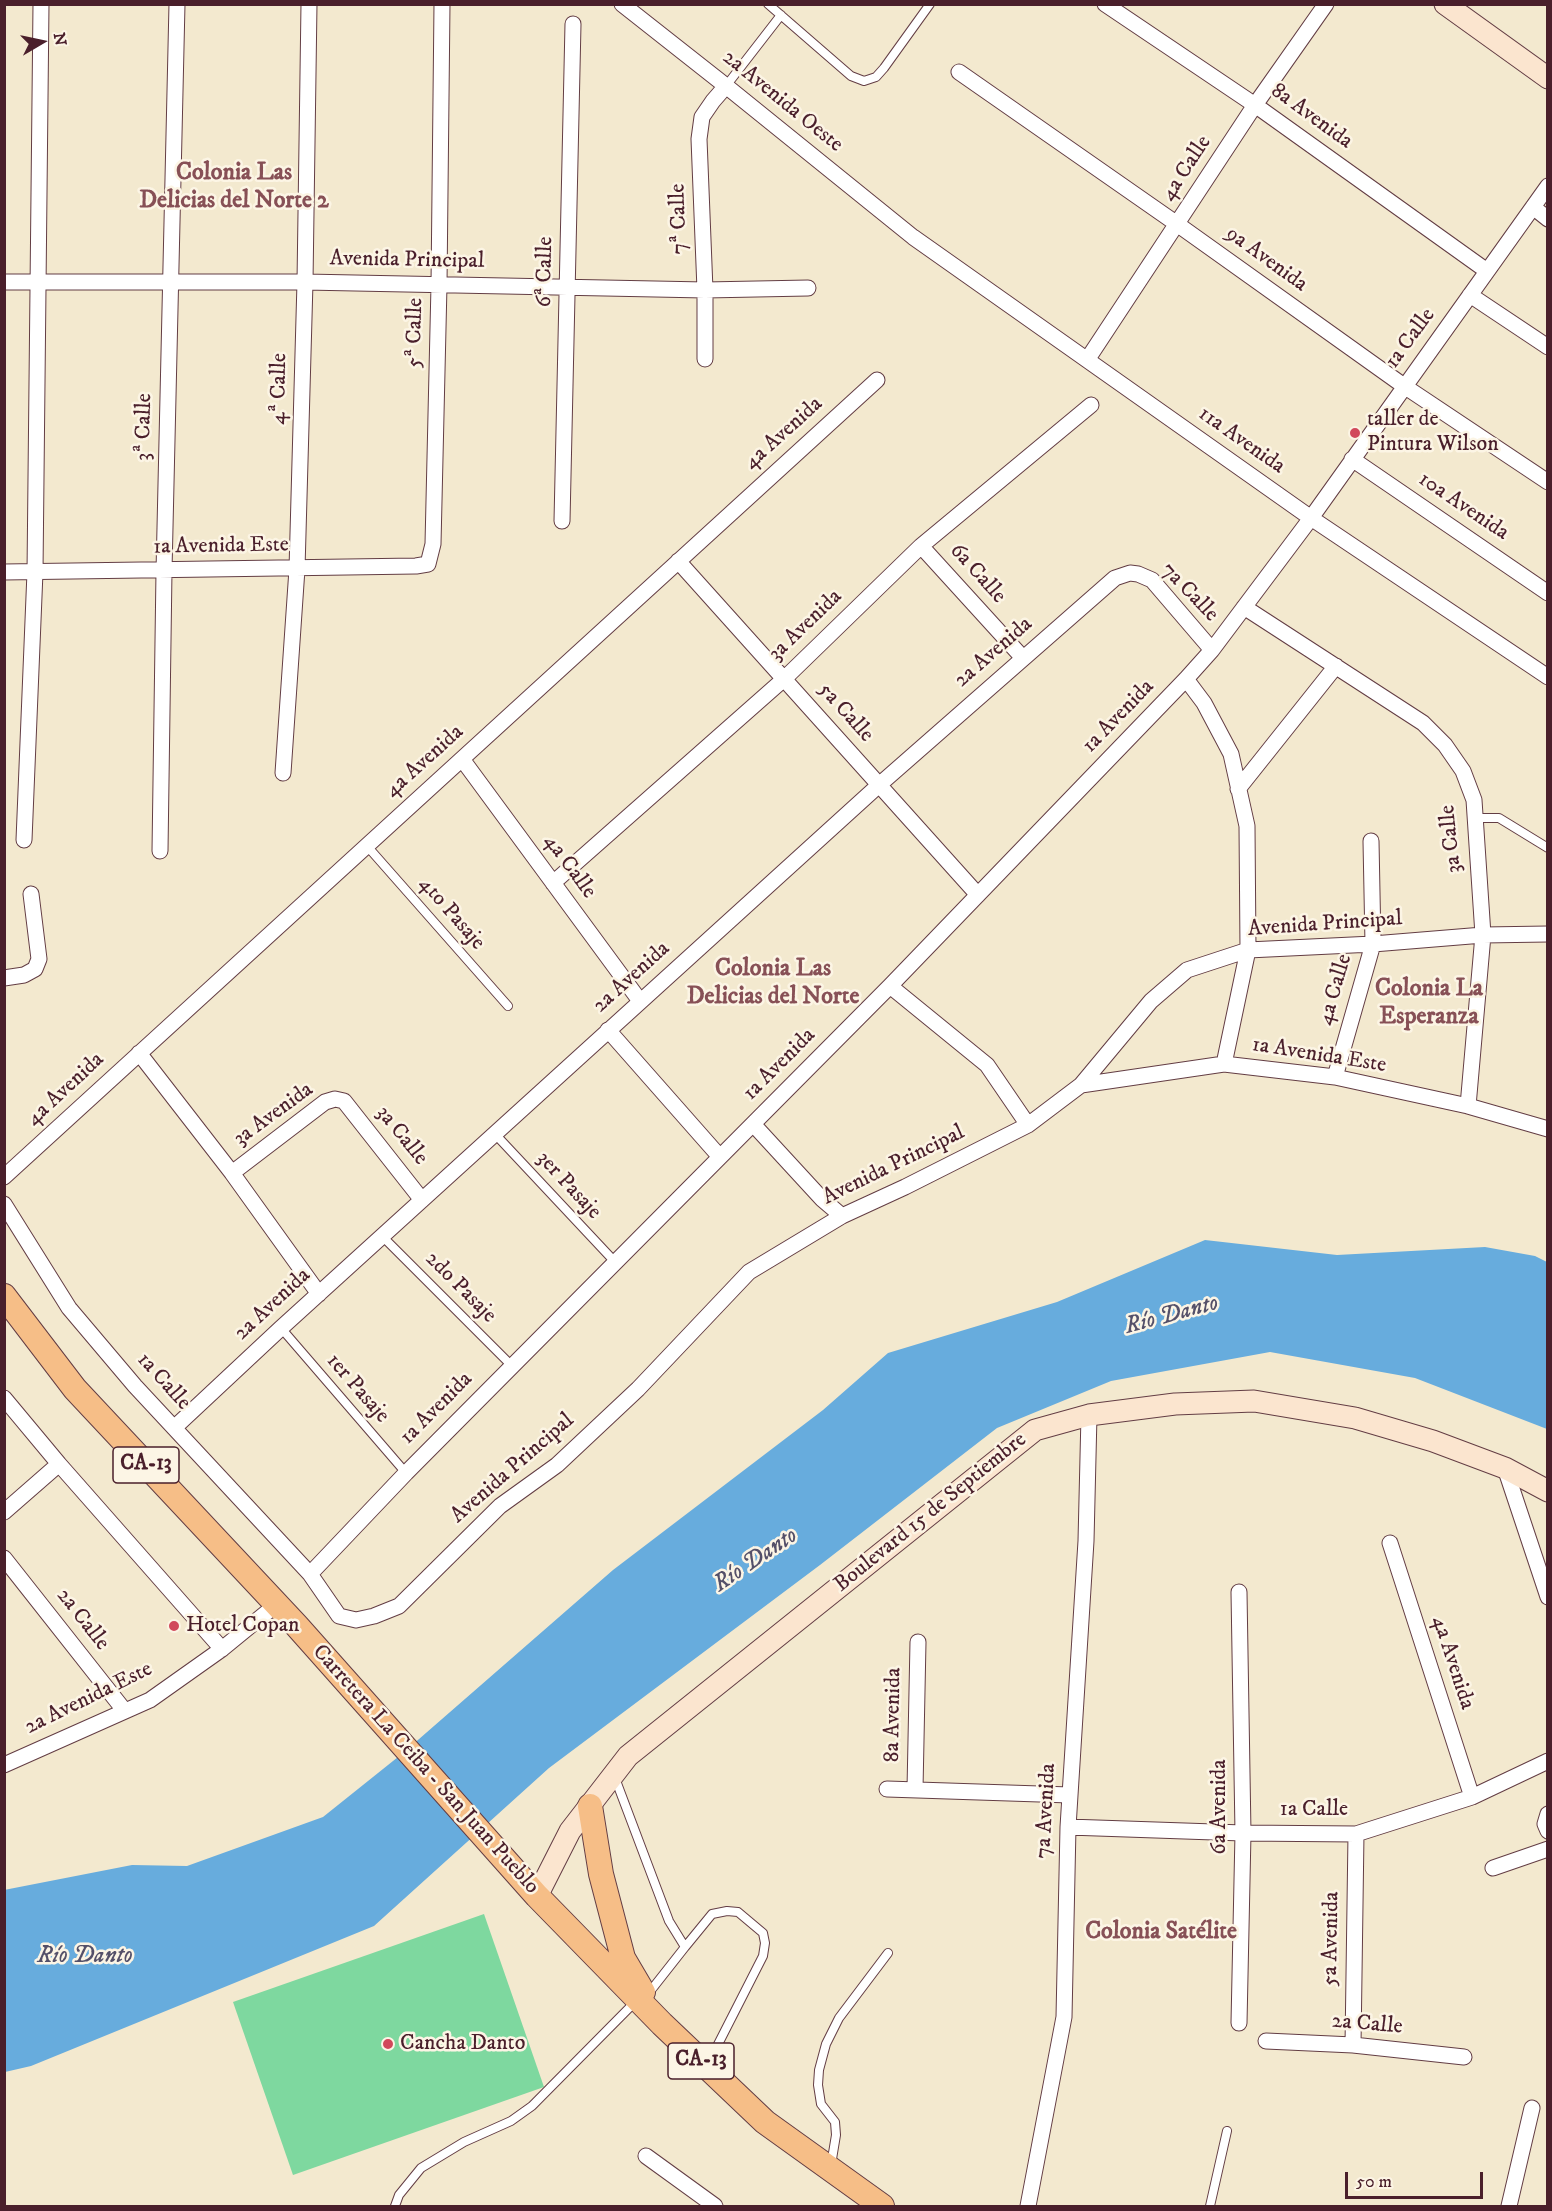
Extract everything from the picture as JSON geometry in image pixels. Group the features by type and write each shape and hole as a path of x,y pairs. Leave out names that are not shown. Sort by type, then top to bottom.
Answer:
{"main road":[{"name":"Carretera La Ceiba - San Juan Pueblo","path":"4,1296 75,1389 277,1604 537,1896 642,1998 662,2024 765,2122 882,2206"},
{"path":"590,1806 601,1874 623,1958 642,1998"}],"street":[{"path":"24,840 35,572 41,4"},
{"name":"3ª Calle","path":"160,851 177,4"},
{"name":"4ª Calle","path":"283,773 297,569 305,282 309,4"},
{"name":"5ª Calle","path":"432,554 439,285 442,4"},
{"name":"2a Avenida Oeste","path":"622,4 913,237"},
{"name":"8a Avenida","path":"1105,4 1255,105 1487,271"},
{"name":"4a Calle","path":"1087,360 1255,105 1326,4"},
{"path":"1445,4 1548,78"},
{"name":"6ª Calle","path":"562,521 569,287 573,24"},
{"name":"9a Avenida","path":"959,72 1178,224 1404,386 1548,483"},
{"name":"7ª Calle","path":"705,360 705,290 699,139 702,117 712,101 726,86"},
{"name":"1a Calle","path":"1311,518 1548,186"},
{"path":"1533,207 1548,219"},
{"name":"11a Avenida","path":"913,237 1311,518 1548,677"},
{"name":"Avenida Principal","path":"4,282 305,282 705,290 808,288"},
{"path":"1470,295 1548,347"},
{"name":"4a Avenida","path":"4,1177 877,380"},
{"name":"3a Avenida","path":"553,883 784,679 921,546 1092,405"},
{"name":"10a Avenida","path":"1352,459 1548,593"},
{"name":"1a Avenida","path":"310,1574 406,1473 890,986 1186,680 1212,650 1311,518"},
{"name":"6a Calle","path":"921,546 1023,658"},
{"name":"1a Avenida Este","path":"4,572 416,566 428,564 432,554"},
{"name":"5a Calle","path":"678,561 978,895"},
{"name":"2a Avenida","path":"174,1428 318,1294 879,784 1115,578 1130,573"},
{"name":"7a Calle","path":"1130,573 1152,580 1212,650"},
{"name":"3a Calle","path":"1244,607 1423,723 1445,745 1462,771 1474,800 1483,935 1468,1106"},
{"path":"1239,789 1336,666"},
{"path":"1186,680 1204,704 1231,754 1246,826 1248,950 1224,1064"},
{"name":"4a Calle","path":"462,759 640,1001"},
{"name":"4a Calle","path":"1335,1077 1373,944 1371,842"},
{"path":"4,978 24,975 36,969 39,959 31,894"},
{"name":"Avenida Principal","path":"339,1616 356,1620 399,1606 500,1506 557,1465 638,1389 749,1272 842,1216 1028,1125 1081,1085 1151,1001 1187,970 1248,950 1373,944 1483,935 1548,934"},
{"path":"890,986 987,1065 1028,1125"},
{"path":"608,1030 720,1157"},
{"path":"139,1053 232,1173 318,1294"},
{"name":"1a Avenida Este","path":"1081,1085 1224,1064 1335,1077 1468,1106 1548,1129"},
{"name":"3a Avenida","path":"232,1173 325,1102 335,1099 344,1101"},
{"name":"3a Calle","path":"344,1101 422,1200"},
{"path":"753,1124 822,1198 842,1216"},
{"name":"1a Calle","path":"4,1204 69,1308 174,1428 310,1574 339,1616"},
{"path":"4,1398 222,1649"},
{"name":"Boulevard 15 de Septiembre","path":"537,1896 570,1832 627,1755 1035,1430 1089,1415 1175,1404 1254,1401 1355,1418 1433,1441 1505,1468 1548,1491"},
{"name":"7a Avenida","path":"1028,2206 1065,2017 1068,1827 1086,1540 1089,1415"},
{"path":"4,1512 59,1464"},
{"path":"1505,1468 1548,1597"},
{"name":"4a Avenida","path":"1390,1543 1472,1797"},
{"name":"2a Calle","path":"4,1558 124,1710"},
{"name":"6a Avenida","path":"1239,1592 1243,1833 1239,2023"},
{"name":"2a Avenida Este","path":"4,1764 150,1700 222,1649 277,1604"},
{"name":"8a Avenida","path":"915,1789 918,1642"},
{"name":"1a Calle","path":"1068,1827 1356,1834 1472,1797 1548,1761"},
{"path":"887,1789 1070,1796"},
{"name":"5a Avenida","path":"1353,2045 1356,1834"},
{"path":"1493,1868 1548,1849"},
{"name":"2a Calle","path":"1266,2041 1353,2045 1464,2057"},
{"path":"1509,2206 1532,2108"},
{"path":"646,2156 715,2206"}],"lane":[{"path":"768,4 851,76 864,81 876,77 884,68 930,4"},
{"path":"726,86 782,15"},
{"path":"1475,818 1499,818 1548,848"},
{"name":"4to Pasaje","path":"367,846 508,1006"},
{"name":"3er Pasaje","path":"495,1134 615,1262"},
{"name":"2do Pasaje","path":"382,1236 512,1366"},
{"name":"1er Pasaje","path":"281,1328 406,1473"},
{"path":"614,1774 669,1921 685,1947"},
{"path":"395,2206 399,2195 421,2168 464,2142 511,2121 532,2106 642,1998 712,1914 727,1911 738,1912 763,1933 765,1943 763,1956 706,2066"},
{"path":"830,2169 837,2135 835,2122 821,2104 818,2085 825,2044 839,2018 888,1953"},
{"path":"1209,2206 1227,2131"}],"green space":[{"name":"Cancha Danto","path":"484,1914 544,2087 293,2175 233,2002"}],"water":[{"name":"Río Danto","path":"1205,1240 1337,1255 1485,1247 1535,1256 1547,1262 1547,1429 1415,1378 1270,1352 1111,1381 997,1428 820,1565 549,1768 374,1926 31,2066 5,2072 4,1890 132,1865 187,1866 323,1817 403,1753 613,1570 823,1410 888,1353 1057,1302"}],"place":[{"name":"taller de Pintura Wilson","path":"1355,433"},
{"name":"Hotel Copan","path":"174,1626"},
{"name":"Cancha Danto","path":"388,2044"}],"district":[{"name":"Colonia Las Delicias del Norte 2","path":"234,188"},
{"name":"Colonia Las Delicias del Norte","path":"773,984"},
{"name":"Colonia La Esperanza","path":"1429,1004"},
{"name":"Colonia Satélite","path":"1161,1933"}]}
